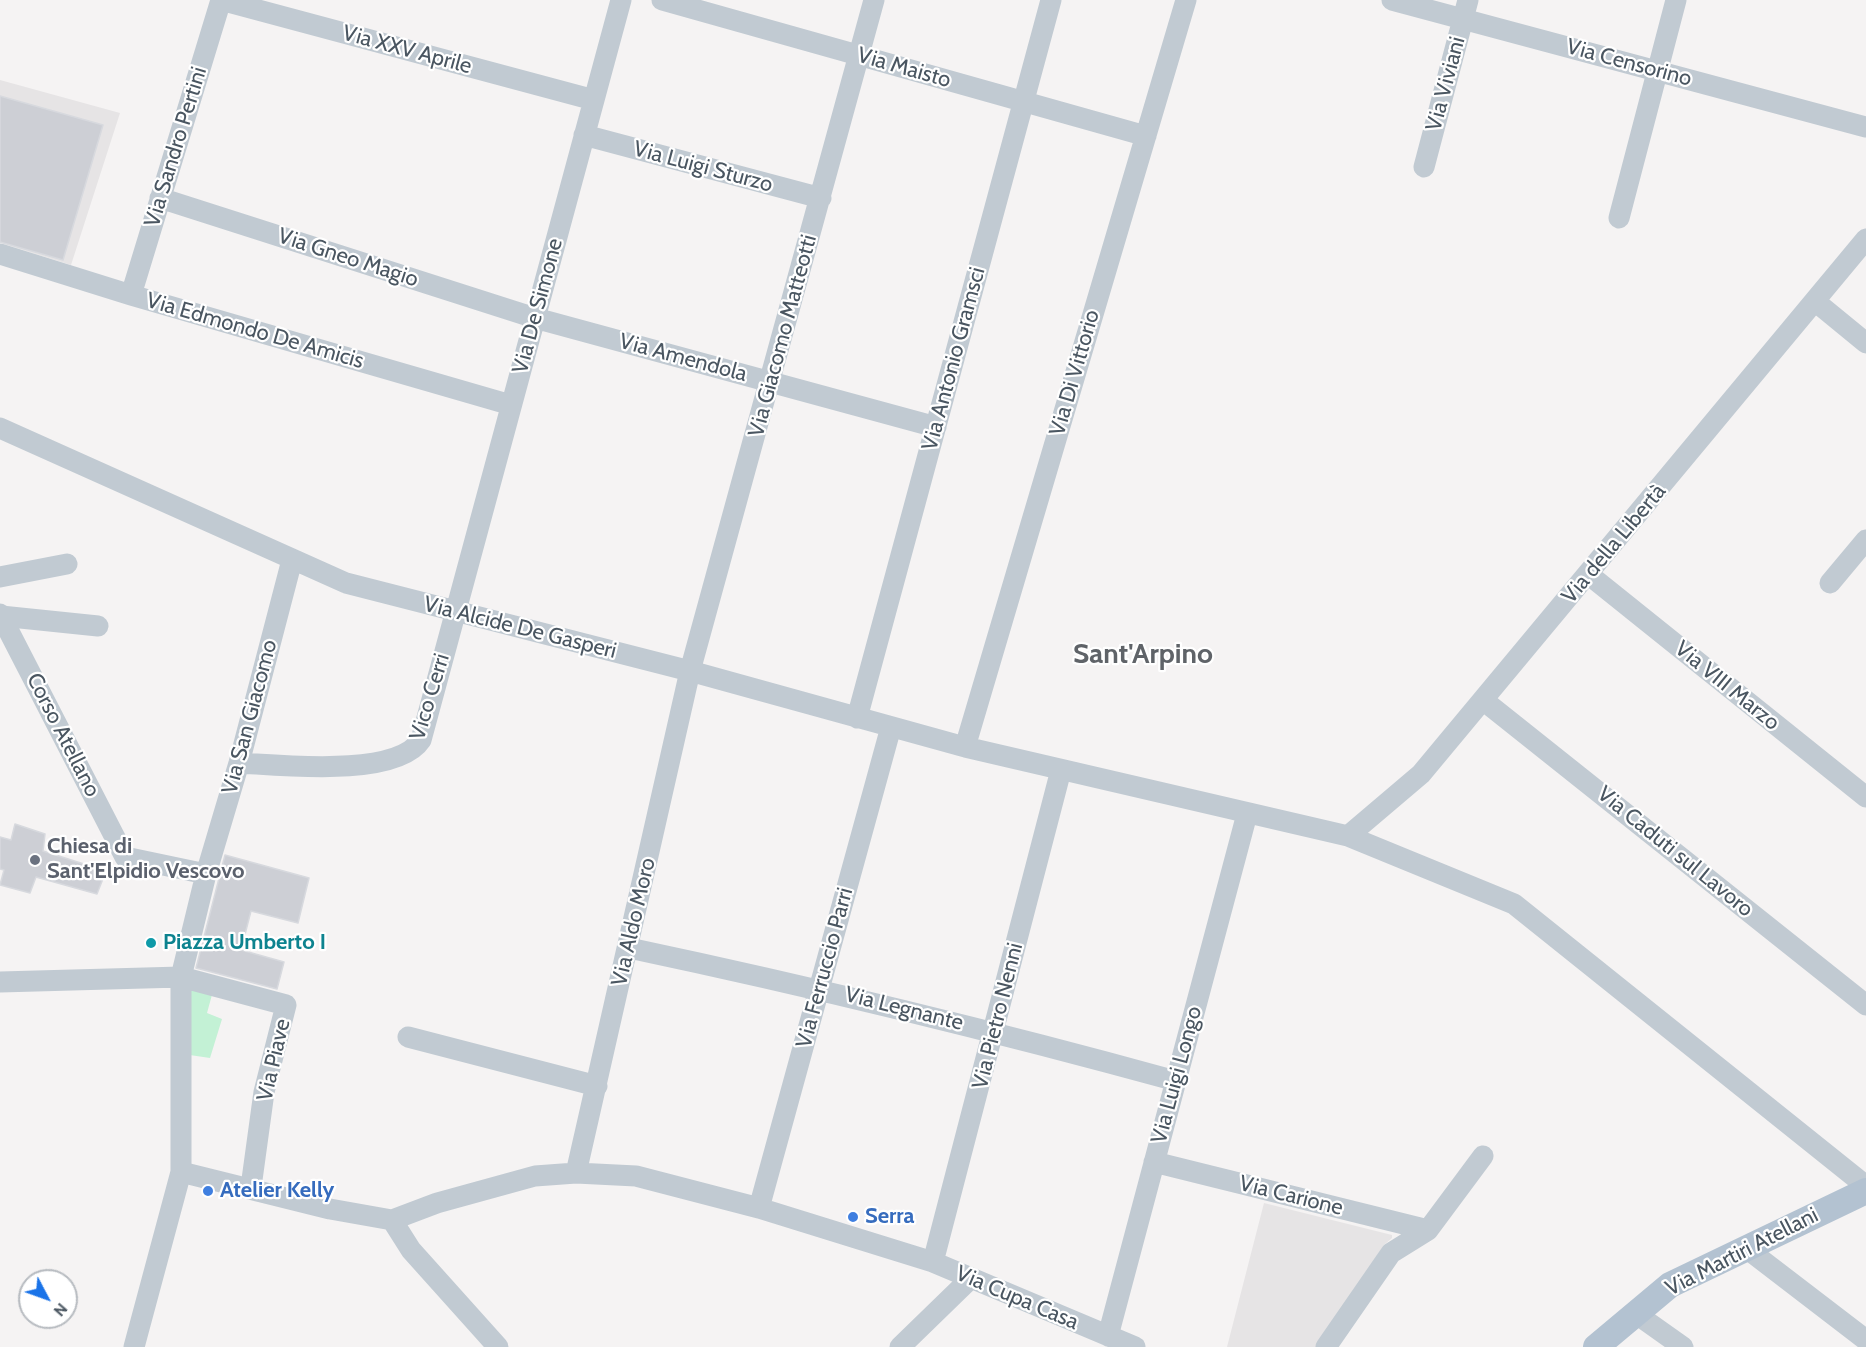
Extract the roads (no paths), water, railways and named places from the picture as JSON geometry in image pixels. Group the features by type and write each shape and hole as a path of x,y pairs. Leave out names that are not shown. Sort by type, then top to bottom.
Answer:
{"main road":[{"name":"Via Martiri Atellani","path":"1596,1347 1670,1285 1866,1191"}],"street":[{"name":"Via XXV Aprile","path":"221,0 594,100"},
{"name":"Via Sandro Pertini","path":"131,295 221,0"},
{"name":"Via De Simone","path":"455,612 621,0"},
{"name":"Via Maisto","path":"662,0 1146,136"},
{"name":"Via Giacomo Matteotti","path":"690,671 874,0"},
{"name":"Via Antonio Gramsci","path":"857,718 1051,0"},
{"name":"Via Di Vittorio","path":"965,747 1186,0"},
{"name":"Via Censorino","path":"1392,0 1466,10 1658,71 1866,127"},
{"path":"1619,218 1676,0"},
{"name":"Via Viviani","path":"1424,167 1466,10"},
{"name":"Via Luigi Sturzo","path":"584,135 821,198"},
{"name":"Via Gneo Magio","path":"160,198 535,318"},
{"name":"Via della Libertà","path":"1348,836 1421,774 1816,302 1866,239"},
{"name":"Via Edmondo De Amicis","path":"0,254 131,295 511,405"},
{"path":"1816,302 1866,343"},
{"name":"Via Amendola","path":"535,318 936,426"},
{"name":"Via Alcide De Gasperi","path":"0,428 346,583 690,671 965,747 1348,836 1514,904 1866,1185"},
{"path":"1830,583 1866,540"},
{"name":"Via San Giacomo","path":"206,874 292,560"},
{"path":"0,577 67,564"},
{"name":"Via VIII Marzo","path":"1588,574 1866,797"},
{"name":"Vico Cerri","path":"238,763 347,767 365,765 416,748 421,740 455,612"},
{"path":"0,615 98,626"},
{"name":"Corso Atellano","path":"0,615 125,857 206,874"},
{"name":"Via Aldo Moro","path":"576,1173 629,948 690,671"},
{"name":"Via Caduti sul Lavoro","path":"1483,700 1866,1005"},
{"name":"Via Ferruccio Parri","path":"759,1208 891,727"},
{"name":"Via Pietro Nenni","path":"933,1262 995,1031 1061,770"},
{"name":"Via Luigi Longo","path":"1122,1343 1154,1162 1247,814"},
{"path":"134,1347 181,1172 182,977 206,874"},
{"name":"Via Legnante","path":"629,948 819,988 995,1031 1176,1081"},
{"path":"0,982 182,977"},
{"name":"Via Piave","path":"182,977 286,1005 264,1092 252,1187"},
{"path":"408,1036 597,1086"},
{"path":"1326,1347 1391,1253 1428,1230 1483,1156"},
{"name":"Via Carione","path":"1154,1162 1428,1230"},
{"path":"181,1172 252,1187 330,1209 392,1220 411,1250 444,1283 498,1347"},
{"name":"Via Cupa Casa","path":"392,1220 437,1203 535,1176 576,1173 636,1176 759,1208 933,1262 1122,1343"},
{"path":"1746,1248 1866,1340"},
{"path":"900,1347 970,1278"},
{"path":"1635,1313 1683,1347"}],"place":[{"name":"Chiesa di Sant'Elpidio Vescovo","path":"35,860"},
{"name":"Piazza Umberto I","path":"151,943"},
{"name":"Atelier Kelly","path":"208,1191"},
{"name":"Serra","path":"853,1217"}],"district":[{"name":"Sant'Arpino","path":"1143,655"}]}
